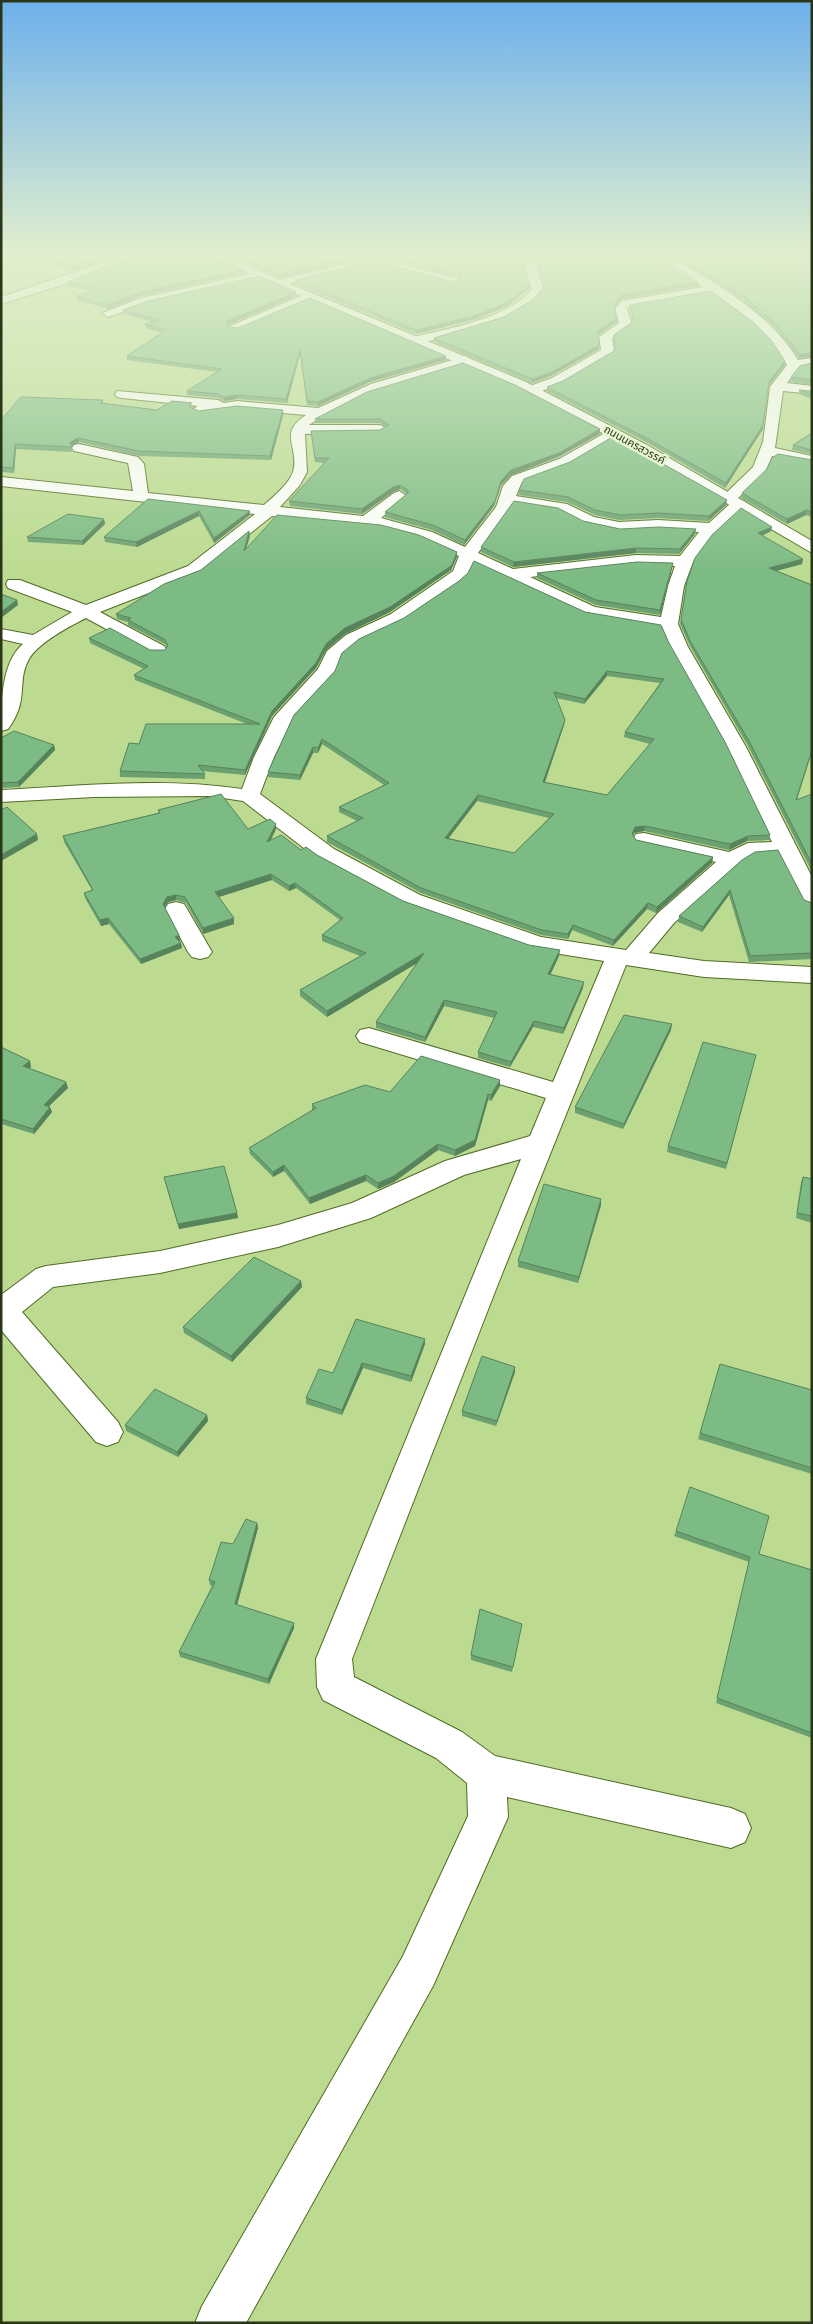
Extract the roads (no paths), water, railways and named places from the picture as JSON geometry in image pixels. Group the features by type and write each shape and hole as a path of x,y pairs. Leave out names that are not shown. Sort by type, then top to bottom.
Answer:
{"street":[{"path":"532,390 557,381 594,359"},
{"path":"790,359 794,365"},
{"path":"1,725 10,717 16,691 15,665 25,650 86,611 197,568 269,510 293,486 300,473 298,430 310,418 328,408 401,377 466,360"},
{"name":"ถนนนครสวรรค์","path":"466,360 532,390 614,432 812,548"},
{"path":"812,362 794,365 778,386 770,442 760,469 684,562 676,586 670,624 679,647 736,747 812,900"},
{"path":"778,386 812,390"},
{"path":"267,393 328,408"},
{"path":"122,394 237,406 328,408"},
{"path":"198,410 237,406"},
{"path":"298,430 380,429"},
{"path":"249,796 264,758 284,717 326,671 333,655 352,639 397,618 432,595 460,572 468,554 504,508 511,486 517,479 564,462 614,432"},
{"path":"79,448 133,460 136,464 142,495"},
{"path":"766,451 812,460"},
{"path":"1,481 367,521 426,535 591,611 670,624"},
{"path":"367,521 399,496"},
{"path":"507,499 562,507 589,521 619,528 658,525 713,528"},
{"path":"511,574 577,565 636,560 684,562"},
{"path":"14,584 86,611 158,650"},
{"path":"1,634 37,642"},
{"path":"1,796 94,791 210,790 249,796 326,854 412,900 537,944 624,959 704,969 812,975"},
{"path":"644,839 732,859"},
{"path":"731,1828 486,1773 449,1745 336,1687 334,1659 540,1143 561,1093 624,959 666,918 713,878 732,859 748,850 785,847"},
{"path":"176,909 200,952"},
{"path":"369,1036 561,1093"},
{"path":"107,1432 2,1311 46,1277 160,1262 278,1236 362,1211 455,1168 540,1143"},
{"path":"219,2323 418,1971 488,1817 486,1773"}]}
